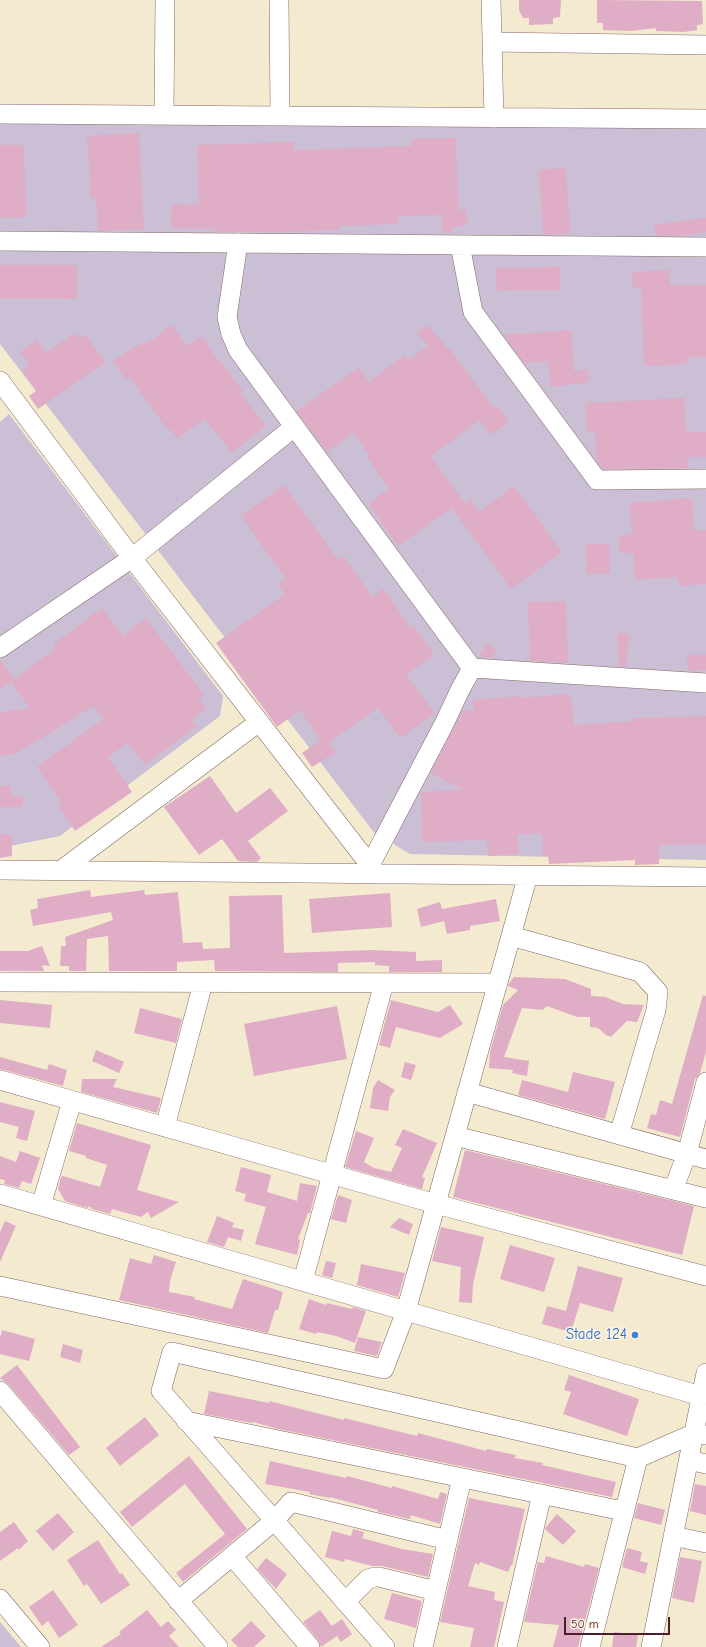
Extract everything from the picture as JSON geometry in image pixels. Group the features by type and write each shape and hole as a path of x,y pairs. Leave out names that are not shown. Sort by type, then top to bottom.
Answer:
{"street":[{"path":"164,115 165,0"},
{"path":"279,0 280,116"},
{"path":"491,0 494,118"},
{"path":"492,42 706,45"},
{"path":"0,114 706,119"},
{"path":"0,241 706,247"},
{"path":"238,243 227,317 231,334 238,350 472,668 706,683"},
{"path":"460,245 473,312 597,480 706,480"},
{"path":"0,381 7,405 132,558 373,870"},
{"path":"0,648 132,558 294,427"},
{"path":"373,870 472,668"},
{"path":"60,871 259,722"},
{"path":"0,870 373,870 528,875 706,877"},
{"path":"0,1286 384,1369 406,1311 528,875"},
{"path":"511,936 640,972 658,992 656,1010 619,1135"},
{"path":"0,982 498,983"},
{"path":"164,1127 203,983"},
{"path":"303,1281 384,983"},
{"path":"0,1080 436,1204 706,1276"},
{"path":"672,1190 687,1154 706,1082"},
{"path":"467,1092 706,1159"},
{"path":"41,1206 72,1101"},
{"path":"455,1136 706,1198"},
{"path":"0,1194 701,1396"},
{"path":"385,1647 161,1391 172,1352 638,1458 700,1435"},
{"path":"651,1647 673,1536 697,1462 700,1435 701,1396 706,1373"},
{"path":"0,1391 218,1647"},
{"path":"186,1420 624,1511"},
{"path":"590,1647 638,1458"},
{"path":"423,1647 462,1478"},
{"path":"507,1647 542,1494"},
{"path":"178,1601 274,1521 291,1502 448,1540"},
{"path":"673,1536 706,1543"},
{"path":"232,1556 310,1647"},
{"path":"345,1602 368,1579 375,1577 436,1591"},
{"path":"0,1599 40,1647"}],"shaded area":[{"path":"0,120 706,128 706,860 410,854 395,845 383,827 376,835 0,344"},
{"path":"9,414 223,696 220,716 60,836 0,848 0,422"},
{"path":"0,1622 21,1647 0,1647"}],"building":[{"path":"519,0 561,0 560,17 553,18 553,24 529,25 529,18 523,18 519,10"},
{"path":"597,0 702,1 703,24 697,25 697,30 684,32 656,31 656,28 631,31 603,30 603,23 597,23"},
{"path":"139,133 144,229 98,231 96,198 91,199 87,136"},
{"path":"456,138 458,210 466,209 468,225 453,227 453,233 442,233 442,215 398,216 398,224 339,226 340,230 215,232 215,229 171,228 172,204 199,205 197,145 294,142 294,150 412,146 412,139"},
{"path":"0,145 24,145 26,217 0,218"},
{"path":"566,168 570,233 543,235 539,170"},
{"path":"706,218 706,232 676,236 656,236 654,225"},
{"path":"0,265 77,265 77,299 0,298"},
{"path":"560,267 560,290 497,291 496,268"},
{"path":"669,270 670,285 706,285 706,357 687,357 687,364 644,366 641,287 632,288 632,272"},
{"path":"172,325 187,346 202,336 218,361 220,360 243,392 241,394 266,426 232,453 205,419 177,438 171,429 168,431 130,377 126,380 113,361 133,348 159,336 158,334"},
{"path":"427,325 448,349 449,348 495,409 499,407 509,422 490,435 480,420 431,456 465,504 471,500 479,512 514,486 562,552 511,589 452,508 398,546 369,504 389,489 367,457 369,455 354,433 327,452 296,411 359,368 369,382 405,355 409,360 428,346 417,334"},
{"path":"571,330 574,371 588,369 589,382 551,387 548,361 524,363 503,335"},
{"path":"75,333 79,339 85,334 105,362 38,409 29,396 36,391 22,370 29,365 20,352 37,340 46,353"},
{"path":"684,398 686,432 706,432 706,457 687,457 688,468 603,469 596,460 595,431 587,432 585,403"},
{"path":"284,485 338,560 344,556 372,597 384,589 410,628 414,626 434,655 406,674 435,713 401,738 378,708 329,742 336,752 312,767 302,753 321,740 300,710 277,727 216,643 285,594 278,584 286,579 241,516"},
{"path":"692,498 694,531 706,530 706,584 678,586 677,577 635,580 633,553 619,553 620,535 632,535 630,503"},
{"path":"586,544 609,544 610,573 587,574"},
{"path":"566,601 568,663 530,661 528,602"},
{"path":"102,608 123,636 146,618 204,695 199,699 206,709 192,720 197,726 145,765 128,743 108,757 132,792 75,831 58,806 62,803 37,767 103,719 94,706 15,754 0,756 0,712 30,708 11,682 56,648 53,645"},
{"path":"617,633 629,634 626,667 619,666"},
{"path":"487,644 497,650 491,658 483,658 479,655"},
{"path":"687,655 706,655 706,670 688,671"},
{"path":"0,659 14,679 0,689"},
{"path":"566,694 571,697 574,725 633,721 633,718 706,716 706,844 659,845 659,864 635,865 635,860 549,864 548,855 543,856 542,833 517,835 519,854 488,856 487,840 422,842 421,792 463,790 431,773 462,711 474,710 473,700"},
{"path":"210,776 236,813 270,788 288,811 248,841 261,858 257,862 238,861 222,839 199,855 164,807"},
{"path":"0,786 11,786 11,796 23,796 23,807 0,807"},
{"path":"0,834 12,835 12,856 0,858"},
{"path":"90,890 91,897 144,890 145,895 178,892 183,943 202,942 203,949 230,948 229,896 282,895 284,953 372,950 416,952 416,961 442,960 442,972 389,972 389,966 375,965 375,962 338,963 338,972 215,971 214,960 177,962 177,971 109,971 108,936 87,939 86,971 69,971 69,966 60,966 61,946 66,946 65,937 113,920 111,912 33,926 30,910 38,908 37,899"},
{"path":"390,893 392,927 312,933 309,899"},
{"path":"496,899 500,921 470,926 470,930 447,934 444,921 421,927 417,909 440,902 442,909"},
{"path":"42,946 50,966 42,965 44,971 0,971 0,951 28,951"},
{"path":"514,977 565,979 591,989 591,996 605,997 623,1004 644,1005 637,1022 627,1021 611,1037 606,1035 598,1028 590,1027 590,1017 577,1017 547,1006 543,1010 522,1008 504,1057 529,1061 527,1076 512,1073 513,1070 489,1068 490,1052 503,1005 518,990 508,986"},
{"path":"703,995 706,996 706,1052 700,1073 695,1079 680,1137 647,1128 651,1114 656,1115 660,1100 672,1104"},
{"path":"0,1000 52,1005 50,1028 0,1023"},
{"path":"391,1000 438,1012 450,1005 463,1024 440,1038 396,1027 390,1048 379,1045"},
{"path":"337,1006 347,1059 254,1076 244,1024"},
{"path":"140,1008 182,1019 176,1043 134,1033"},
{"path":"96,1050 124,1062 119,1073 92,1061"},
{"path":"0,1057 47,1070 49,1064 67,1070 63,1086 0,1069"},
{"path":"405,1062 416,1065 411,1080 401,1077"},
{"path":"573,1072 615,1082 605,1119 518,1095 522,1080 568,1092"},
{"path":"82,1079 117,1079 113,1087 161,1098 157,1113 81,1092"},
{"path":"378,1080 395,1090 390,1097 388,1111 370,1108 373,1088"},
{"path":"0,1102 35,1111 27,1141 16,1138 19,1127 0,1122"},
{"path":"77,1123 151,1145 137,1190 179,1202 151,1218 148,1212 141,1217 112,1209 110,1214 92,1209 90,1206 87,1208 65,1201 58,1189 61,1177 63,1176 100,1187 107,1165 69,1151"},
{"path":"403,1129 437,1143 422,1177 425,1178 422,1189 345,1167 356,1131 374,1138 364,1162 374,1168 391,1172 402,1148 395,1145"},
{"path":"465,1150 694,1206 682,1255 453,1197"},
{"path":"20,1151 40,1158 31,1184 22,1181 19,1188 4,1184 5,1180 0,1179 0,1156 16,1162"},
{"path":"241,1167 271,1175 267,1192 297,1201 300,1183 317,1186 310,1213 308,1213 298,1239 300,1240 297,1255 255,1244 266,1207 244,1201 246,1194 235,1191"},
{"path":"338,1195 352,1200 346,1223 331,1219"},
{"path":"217,1216 234,1223 232,1227 244,1230 241,1241 228,1237 224,1247 207,1242"},
{"path":"399,1218 413,1224 409,1235 390,1227"},
{"path":"5,1221 16,1226 0,1262 0,1232"},
{"path":"441,1227 484,1237 473,1284 472,1303 459,1302 461,1267 432,1261"},
{"path":"510,1245 555,1258 544,1292 500,1279"},
{"path":"154,1255 176,1262 170,1281 169,1292 195,1297 194,1299 232,1309 243,1279 283,1292 278,1310 275,1310 268,1333 119,1300 130,1258 151,1264"},
{"path":"326,1261 336,1263 332,1278 322,1275"},
{"path":"361,1264 405,1273 398,1297 357,1285"},
{"path":"578,1266 623,1278 613,1312 580,1303 571,1332 542,1324 547,1306 566,1311"},
{"path":"309,1299 326,1305 327,1303 352,1309 353,1307 366,1311 355,1343 336,1336 317,1332 316,1334 299,1329"},
{"path":"2,1330 35,1339 29,1361 0,1354 0,1338"},
{"path":"358,1337 382,1342 377,1356 354,1351"},
{"path":"63,1344 83,1350 80,1363 60,1357"},
{"path":"17,1365 80,1447 69,1455 8,1384 0,1378"},
{"path":"569,1375 639,1399 627,1436 563,1414 571,1392 564,1390"},
{"path":"209,1391 269,1403 269,1401 344,1420 344,1418 417,1436 418,1433 486,1451 487,1449 516,1455 515,1458 543,1463 542,1465 616,1482 612,1497 278,1429 253,1422 204,1414"},
{"path":"145,1417 159,1435 120,1466 106,1448"},
{"path":"189,1456 247,1529 183,1582 176,1573 225,1534 185,1484 132,1527 120,1512"},
{"path":"270,1461 346,1478 347,1476 392,1488 392,1486 438,1499 440,1492 447,1494 440,1524 411,1515 410,1519 378,1512 378,1510 330,1497 309,1494 310,1492 265,1484"},
{"path":"695,1484 706,1486 706,1515 690,1511"},
{"path":"469,1498 525,1509 512,1566 511,1565 508,1572 480,1562 479,1565 475,1563 468,1586 495,1592 494,1600 504,1602 494,1647 470,1647 474,1628 440,1622"},
{"path":"638,1503 665,1510 661,1525 634,1518"},
{"path":"58,1513 74,1532 53,1551 36,1531"},
{"path":"557,1514 576,1531 563,1545 545,1529"},
{"path":"14,1522 28,1541 19,1550 18,1548 0,1561 0,1532"},
{"path":"353,1529 364,1532 362,1538 402,1549 433,1554 428,1577 382,1566 372,1566 345,1559 344,1562 325,1557 332,1531 351,1536"},
{"path":"98,1540 120,1574 122,1573 130,1585 101,1604 87,1584 84,1586 67,1560"},
{"path":"627,1548 642,1552 640,1561 648,1563 645,1574 622,1567"},
{"path":"546,1556 584,1567 585,1564 599,1568 578,1647 553,1647 559,1625 524,1622 538,1562 544,1563"},
{"path":"680,1557 702,1561 694,1603 672,1598"},
{"path":"266,1558 287,1574 276,1589 257,1569"},
{"path":"53,1590 78,1625 59,1638 48,1621 42,1626 29,1607"},
{"path":"392,1593 422,1601 416,1628 384,1619"},
{"path":"147,1610 161,1627 168,1621 176,1630 169,1636 179,1647 101,1647 121,1634 119,1632"},
{"path":"320,1610 332,1626 342,1619 352,1634 341,1642 337,1636 321,1647 318,1640 303,1622"},
{"path":"251,1621 266,1636 254,1647 238,1647 231,1640"},
{"path":"614,1632 638,1635 636,1647 612,1647"}],"place":[{"name":"Stade 124","path":"635,1335"}]}
